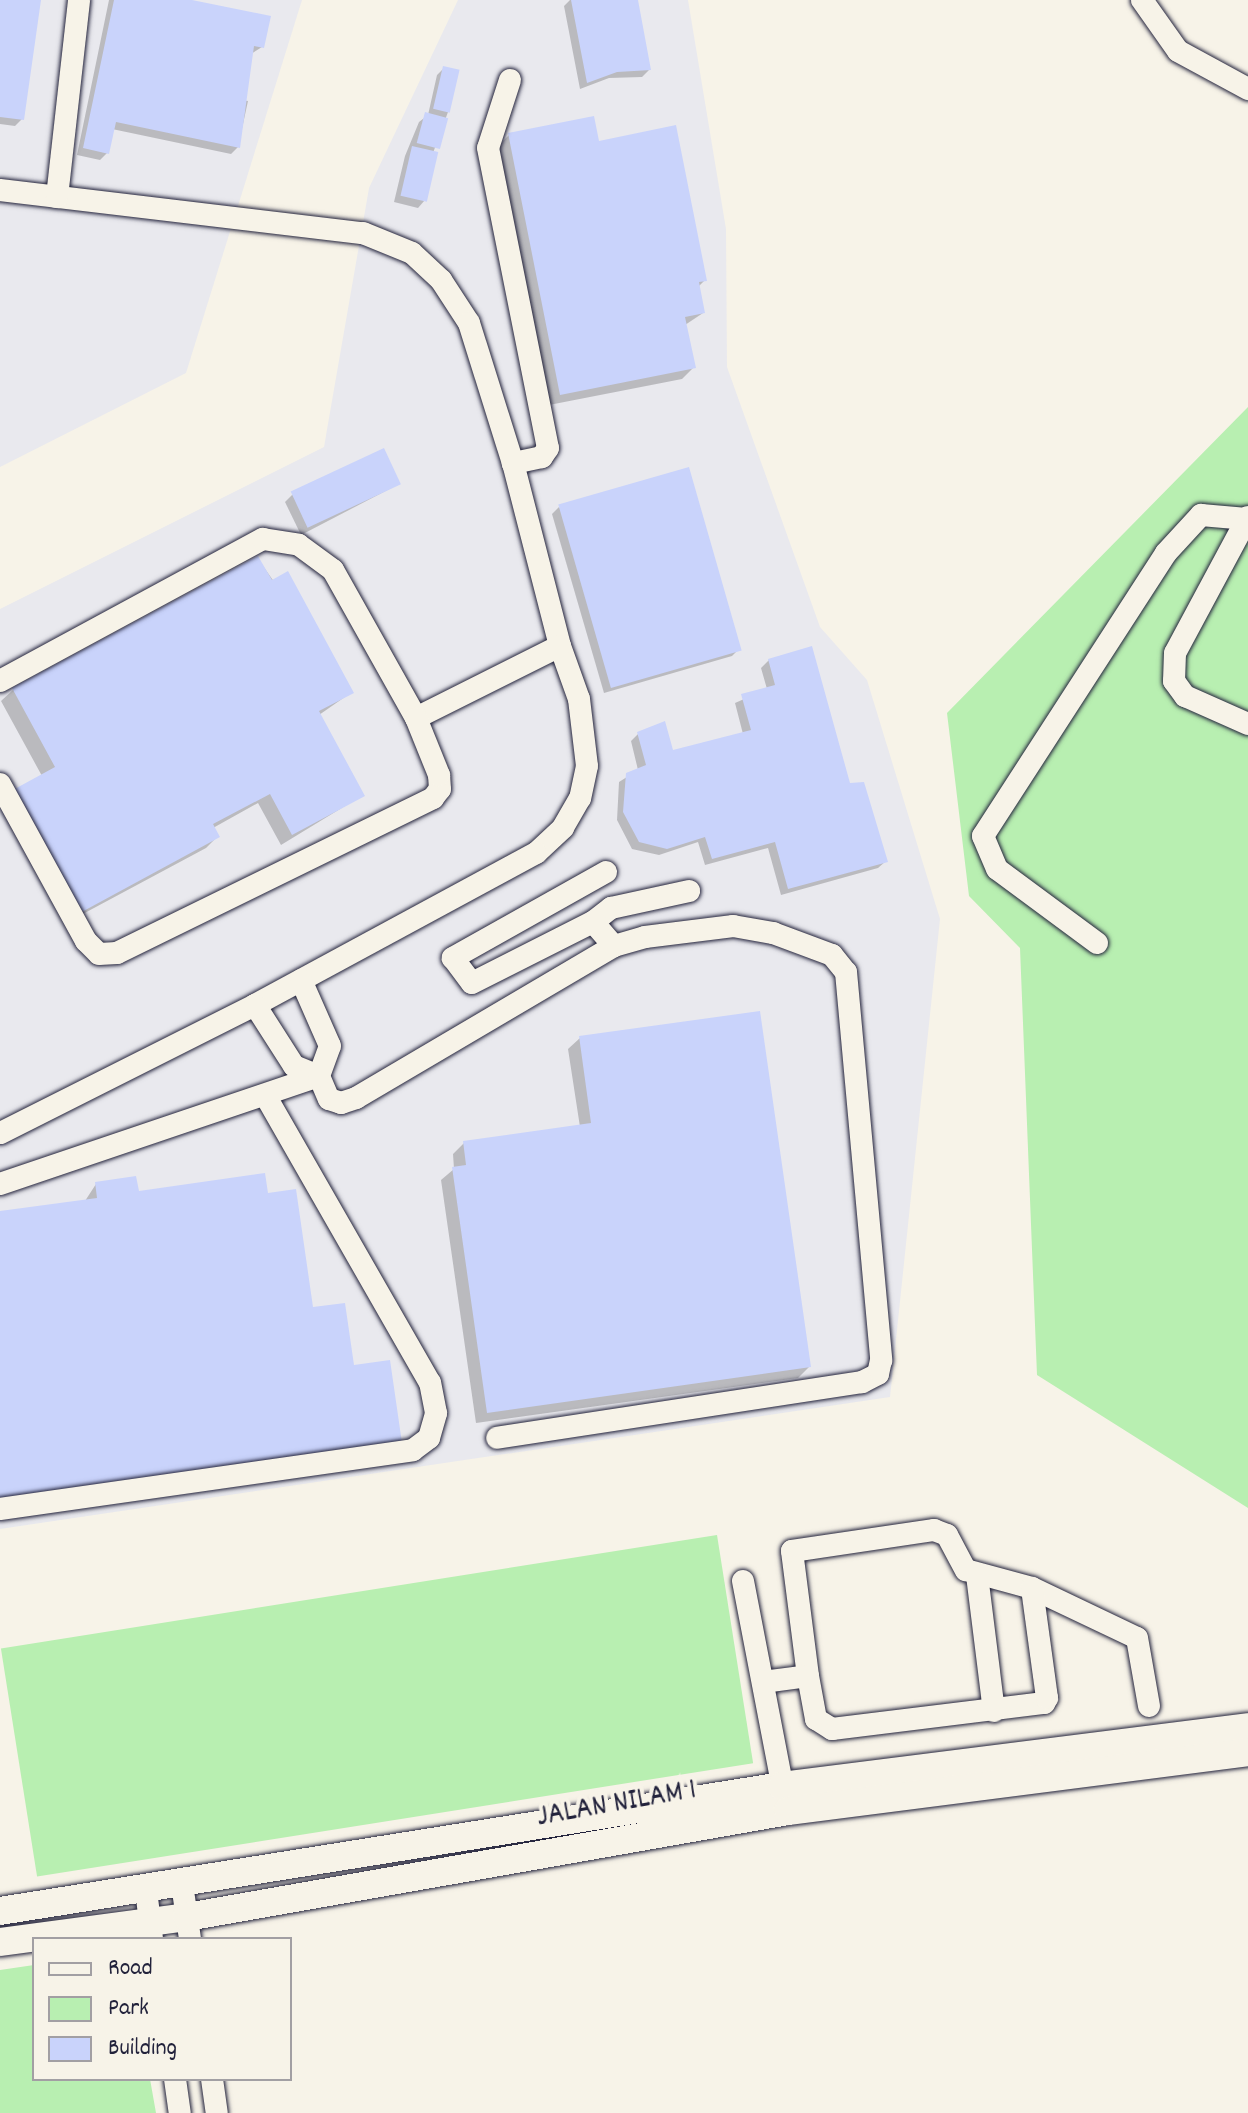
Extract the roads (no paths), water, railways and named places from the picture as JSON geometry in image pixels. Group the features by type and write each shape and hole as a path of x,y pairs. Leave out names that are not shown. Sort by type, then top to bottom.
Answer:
{"main road":[{"name":"JALAN NILAM 1","path":"0,1911 785,1798 1248,1727"},
{"name":"JALAN NILAM 1","path":"68,1937 189,1928 785,1798 1248,1752"},
{"name":"JALAN NILAM 1","path":"0,1942 32,1940"}],"street":[{"path":"57,197 79,0"},
{"path":"1142,0 1178,51 1248,89"},
{"path":"510,80 488,148 548,448 542,457 513,463"},
{"path":"0,190 363,233 412,253 441,280 469,323 513,463 560,646 587,735 580,798 563,828 536,853 255,1005 0,1133"},
{"path":"1097,943 997,869 983,836 1166,553 1201,515 1248,518 1175,653 1174,681 1185,696 1248,724"},
{"path":"0,681 263,539 299,545 333,570 416,718 439,775 433,798 117,953 99,954 86,941 0,784"},
{"path":"416,718 560,646"},
{"path":"606,872 455,953 454,963 467,980 477,982 593,922 611,908 689,891"},
{"path":"593,922 614,946"},
{"path":"301,980 330,1046 319,1076 329,1099 341,1103 356,1098 614,946 733,926 810,946 832,955 846,972 880,1345 878,1374 862,1382 497,1438"},
{"path":"255,1005 294,1066 319,1076"},
{"path":"0,1184 266,1097 319,1076"},
{"path":"0,1509 413,1450 429,1438 436,1413 430,1383 266,1097"},
{"path":"1032,1588 1047,1698 1044,1703 832,1729 816,1719 790,1558 796,1547 934,1530 947,1535 960,1563 977,1575 1032,1588 1137,1638 1149,1706"},
{"path":"977,1575 994,1711"},
{"path":"743,1581 785,1798"},
{"path":"763,1682 808,1676"},
{"path":"182,1884 189,1928"},
{"path":"146,1890 150,1931"},
{"path":"175,2081 180,2113"},
{"path":"212,2081 217,2113"}]}
